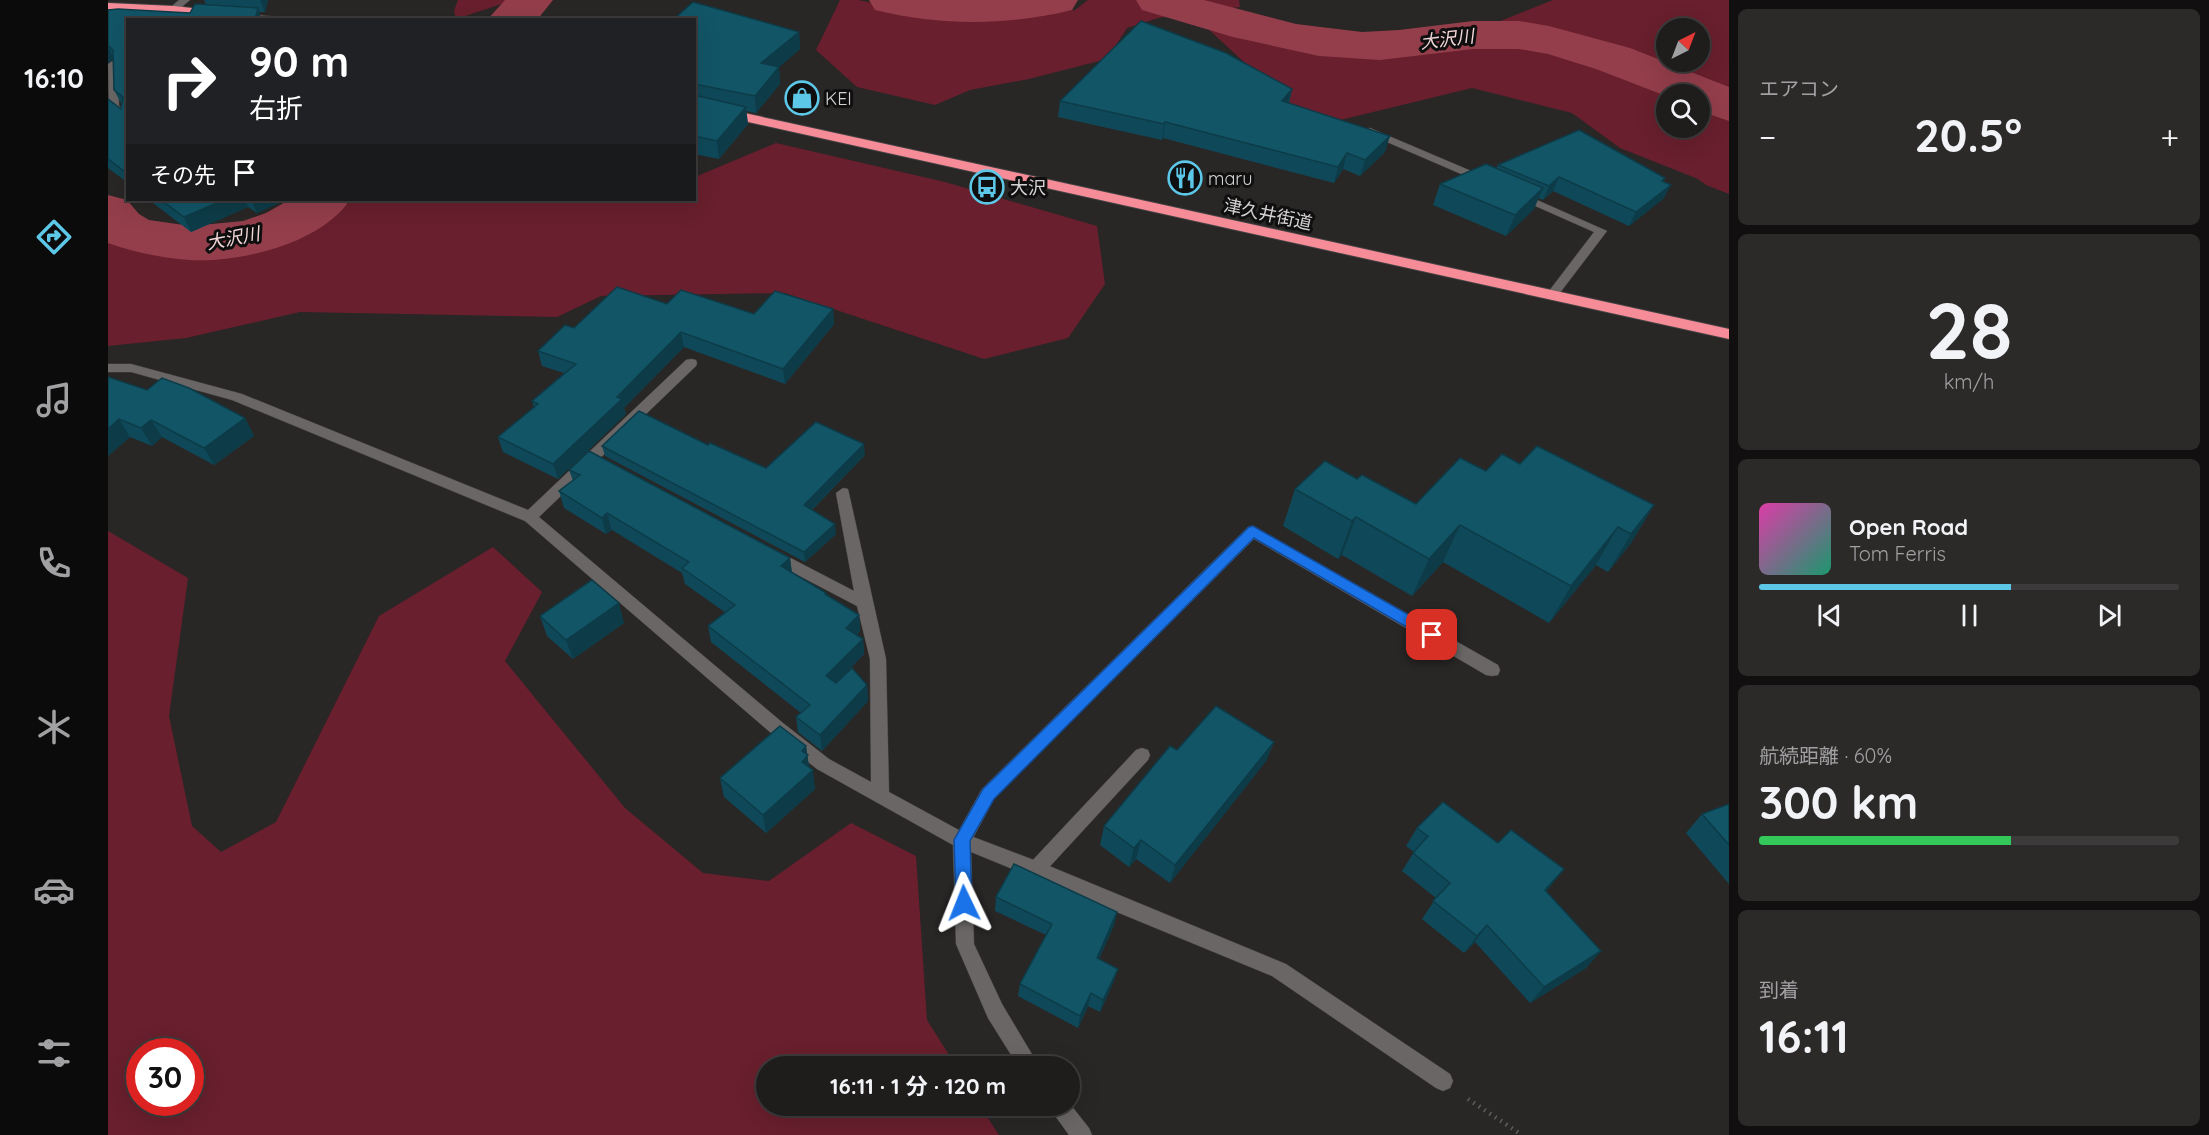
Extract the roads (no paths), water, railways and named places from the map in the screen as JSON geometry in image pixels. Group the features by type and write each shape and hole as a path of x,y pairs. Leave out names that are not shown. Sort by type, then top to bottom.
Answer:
{"highway":[{"path":"108,6 174,9 255,18"},
{"name":"津久井街道","path":"696,106 1729,334"}],"street":[{"path":"174,9 185,0"},
{"path":"126,62 111,64 114,107 126,116"},
{"path":"1356,126 1601,231 1552,295"},
{"path":"530,517 596,461 691,363"},
{"path":"112,374 131,368 237,397 530,517 777,728 823,764 962,840 1279,970 1443,1081"},
{"path":"843,493 864,603 878,659 880,797"},
{"path":"1023,1056 995,1011 965,944 962,840 988,794 1253,531 1492,670"},
{"path":"759,547 864,603"},
{"path":"1036,869 1142,755"},
{"path":"1066,1116 1082,1135"}],"waterway":[{"name":"大沢川","path":"512,18 531,0"},
{"name":"大沢川","path":"891,0 953,8 994,7 1056,0"},
{"name":"大沢川","path":"1158,0 1249,27 1296,38 1343,45 1380,46 1492,34 1519,35 1549,40 1613,58 1676,82 1729,106"},
{"name":"大沢川","path":"108,212 122,227 132,232 167,241 215,243 263,233 285,225 306,214 322,201"}],"place":[{"name":"KEI","path":"802,98"},
{"name":"maru","path":"1185,178"},
{"name":"大沢","path":"987,187"}]}
